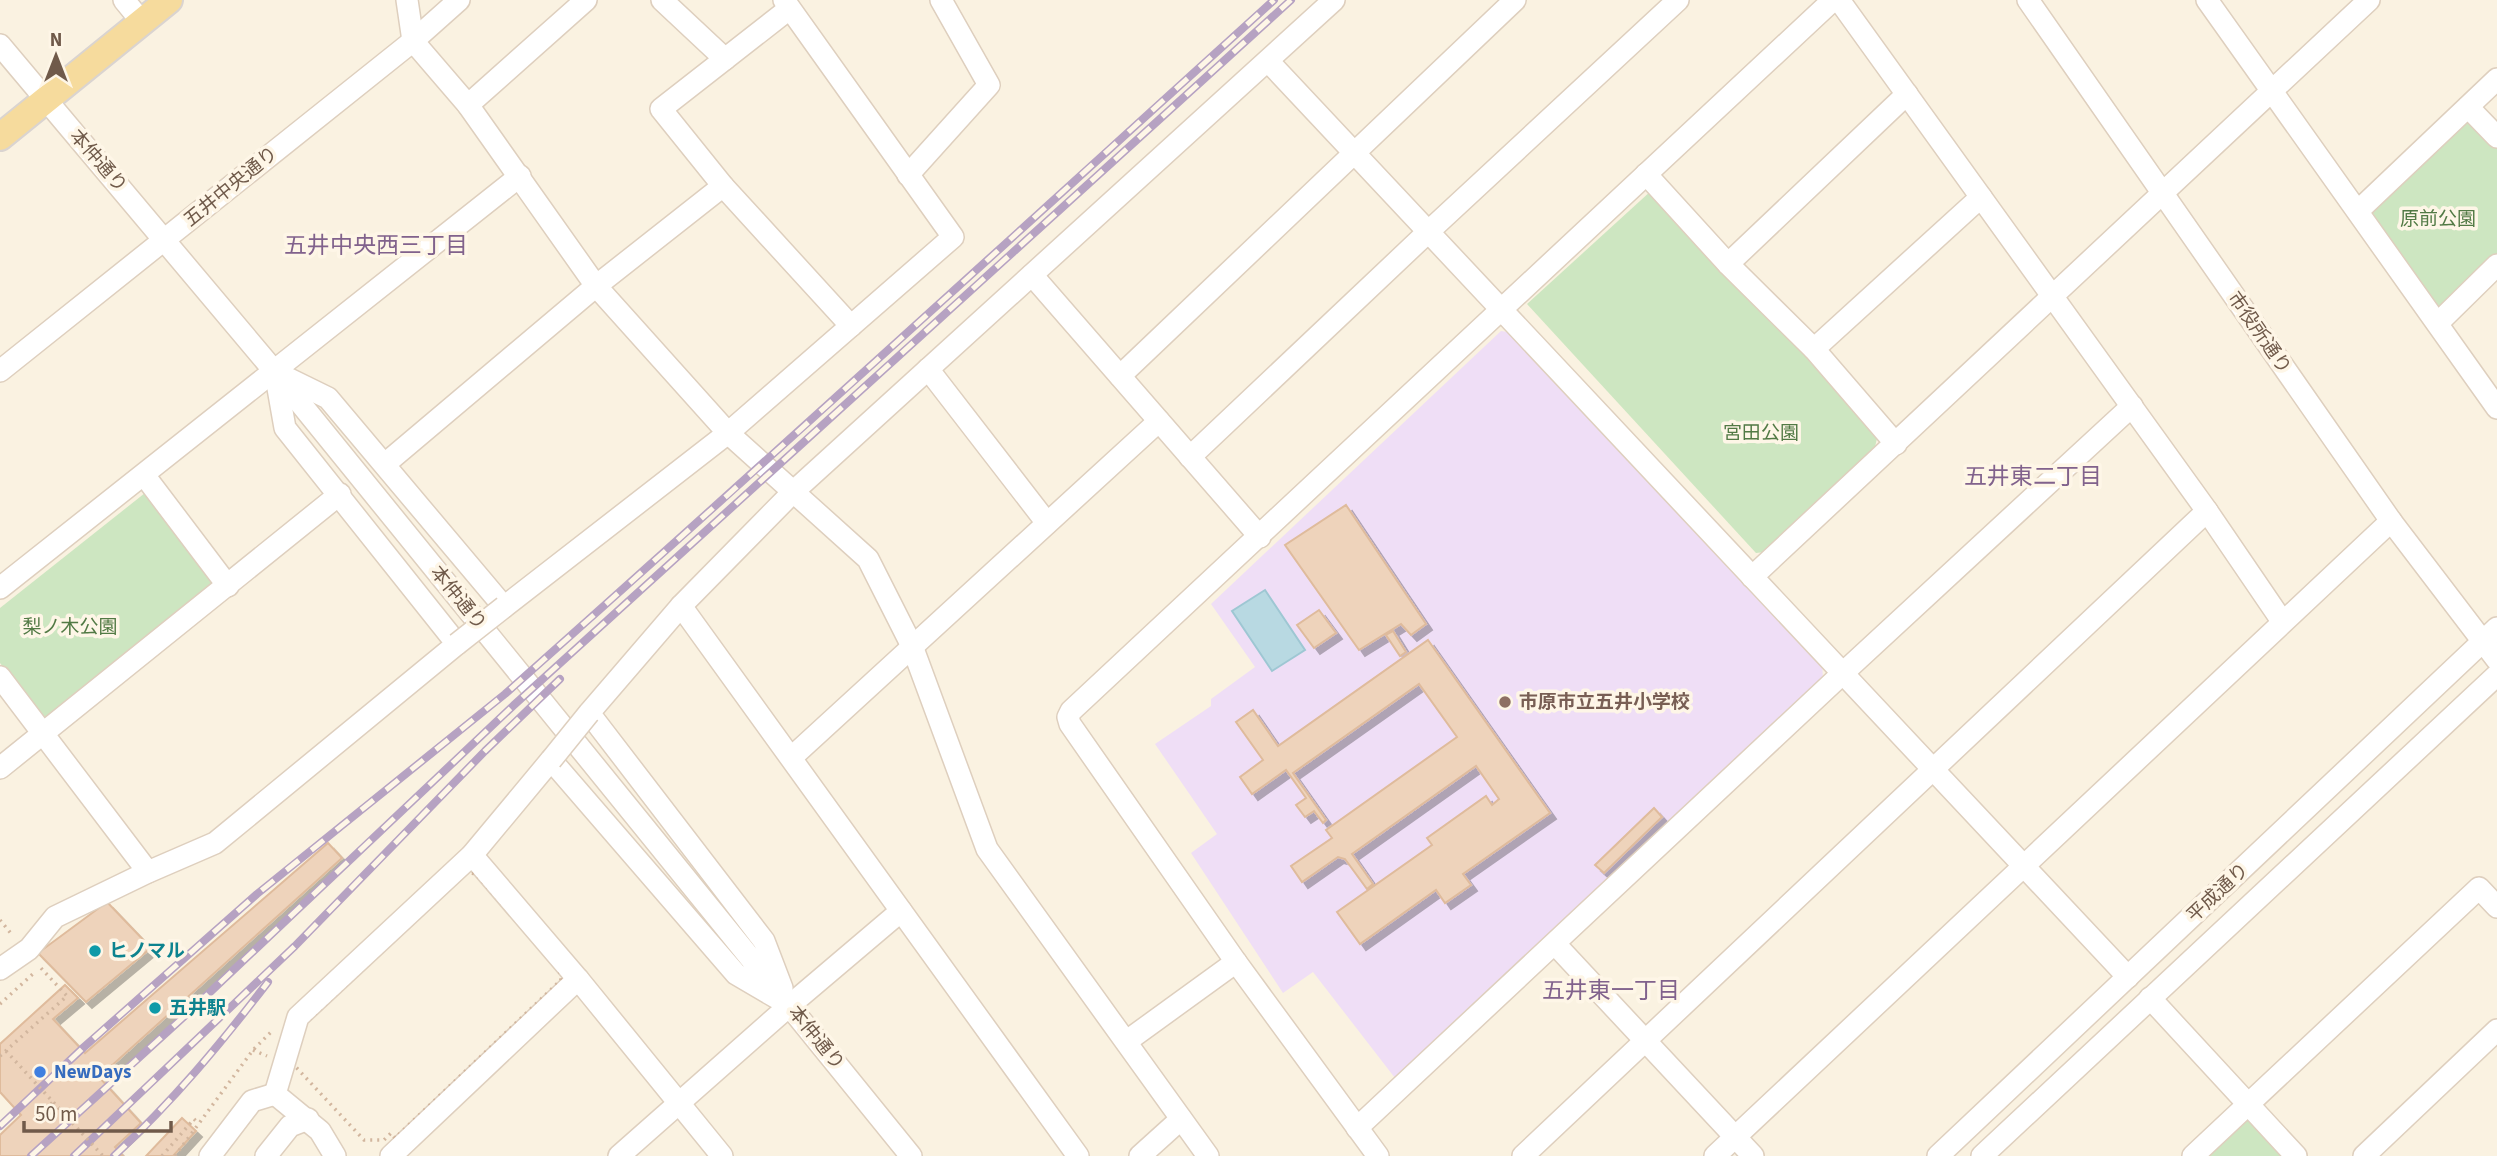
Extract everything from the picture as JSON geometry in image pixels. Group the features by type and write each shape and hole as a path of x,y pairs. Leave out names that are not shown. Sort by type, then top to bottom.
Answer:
{"main road":[{"path":"0,137 169,0"}],"street":[{"path":"124,0 142,22"},
{"path":"407,0 413,41 468,105 596,286 728,433 868,559 912,646 987,849 1208,1156"},
{"name":"五井中央通り","path":"0,372 413,41 460,0"},
{"path":"468,105 586,0"},
{"path":"662,0 725,59"},
{"path":"908,176 989,85 941,0"},
{"path":"275,1094 298,1017 472,855 681,606 793,492 1334,0"},
{"path":"1120,376 1515,0"},
{"path":"1190,457 1678,0"},
{"path":"1377,1156 1236,962 1070,724 1068,717 1071,711 1833,0"},
{"path":"1839,0 2207,511 2282,621"},
{"name":"市役所通り","path":"2028,0 2391,521 2490,635 2497,660"},
{"path":"2207,0 2497,408"},
{"path":"1752,577 2369,0"},
{"path":"0,969 29,949 55,917 215,843 457,644 728,433 851,326 953,237 786,5 725,59 661,109 723,186 851,326"},
{"name":"本仲通り","path":"0,45 275,372 911,1156"},
{"path":"1268,61 2129,977"},
{"path":"2358,211 2497,79"},
{"path":"1728,264 1907,94"},
{"path":"2468,107 2497,137"},
{"path":"1646,174 1728,264 1815,349 1896,444"},
{"path":"0,588 520,176"},
{"path":"385,464 596,286 723,186"},
{"path":"1815,349 1981,197"},
{"path":"2438,323 2497,265"},
{"path":"1032,275 1260,537"},
{"path":"928,369 1048,523"},
{"path":"275,372 327,398 504,607"},
{"path":"275,372 285,428 457,644"},
{"path":"1357,1128 2132,406"},
{"path":"792,757 1159,421"},
{"path":"144,475 228,586"},
{"path":"0,768 340,494"},
{"path":"1523,1156 2207,511"},
{"path":"1715,1156 2391,521"},
{"path":"681,606 1078,1156"},
{"name":"平成通り","path":"1938,1156 2490,635"},
{"name":"平成通り","path":"1982,1156 2497,676"},
{"path":"0,677 148,872"},
{"path":"589,713 764,941 789,1006"},
{"path":"551,760 736,974 789,1006"},
{"path":"472,855 570,979 722,1156"},
{"path":"2193,1156 2479,888 2497,907"},
{"path":"619,1156 901,911"},
{"path":"1555,944 1753,1156"},
{"path":"1127,1041 1236,962"},
{"path":"391,1156 570,979"},
{"path":"2150,999 2296,1156"},
{"path":"2364,1156 2497,1030"},
{"path":"275,1094 308,1119 338,1155"},
{"path":"210,1156 252,1101 275,1094"},
{"path":"266,1156 290,1126 308,1119"},
{"path":"1140,1156 1181,1119"}],"path":[{"path":"465,872 476,874 570,979 395,1138 391,1133 384,1140 364,1140 293,1064 305,1023 465,872"},
{"path":"0,920 16,940"},
{"path":"0,1056 67,996 34,962"},
{"path":"0,1004 40,967"},
{"path":"253,1050 272,1058"},
{"path":"6,1051 103,1156"},
{"path":"46,1109 53,1102"},
{"path":"162,1156 194,1119 199,1124"}],"shaded area":[{"name":"市原市立五井小学校","path":"1501,331 1514,333 1822,660 1823,681 1395,1078 1313,972 1283,993 1191,853 1217,834 1155,744 1211,706 1211,699 1255,667 1211,604"}],"green space":[{"name":"原前公園","path":"2468,107 2497,137 2497,266 2438,323 2358,211"},
{"name":"宮田公園","path":"1652,190 1878,434 1875,447 1765,552 1756,553 1527,304"},
{"name":"梨ノ木公園","path":"145,493 215,586 45,722 0,663 0,608"},
{"path":"2242,1117 2250,1119 2285,1156 2202,1156"}],"water":[{"path":"1265,590 1305,650 1272,671 1232,611"}],"building":[{"path":"1346,505 1426,624 1411,635 1401,624 1359,650 1285,545"},
{"path":"1319,610 1336,633 1314,648 1297,625"},
{"path":"1393,631 1406,652 1400,656 1386,635"},
{"path":"1428,640 1550,813 1463,874 1471,885 1445,903 1436,890 1360,944 1337,912 1432,845 1427,838 1486,796 1492,805 1499,799 1476,766 1352,854 1373,884 1367,889 1345,859 1338,857 1302,882 1291,866 1332,838 1326,830 1457,737 1419,684 1293,773 1326,820 1323,823 1314,811 1305,817 1296,805 1306,798 1286,770 1252,794 1240,777 1263,760 1236,722 1253,710 1278,746"},
{"path":"1654,808 1662,817 1604,873 1595,865"},
{"name":"五井駅","path":"328,843 342,858 99,1077 141,1123 115,1147 123,1156 0,1156 0,1135 21,1115 0,1092 0,1044 65,985 78,998 53,1019 85,1053"},
{"name":"ヒノマル","path":"107,902 151,948 86,1002 38,953"},
{"path":"182,1118 196,1131 173,1156 146,1156"}],"railway":[{"path":"0,1126 84,1047 257,894 505,694 1274,0"},
{"path":"31,1156 188,1013 514,705 1291,0"},
{"path":"74,1156 295,946 485,751 560,679"},
{"path":"114,1156 195,1072 268,982"}],"place":[{"name":"市原市立五井小学校","path":"1505,702"},
{"name":"ヒノマル","path":"95,951"},
{"name":"五井駅","path":"155,1008"},
{"name":"NewDays","path":"40,1072"}],"district":[{"name":"五井中央西三丁目","path":"376,245"},
{"name":"五井東二丁目","path":"2033,476"},
{"name":"五井東一丁目","path":"1611,990"}]}
